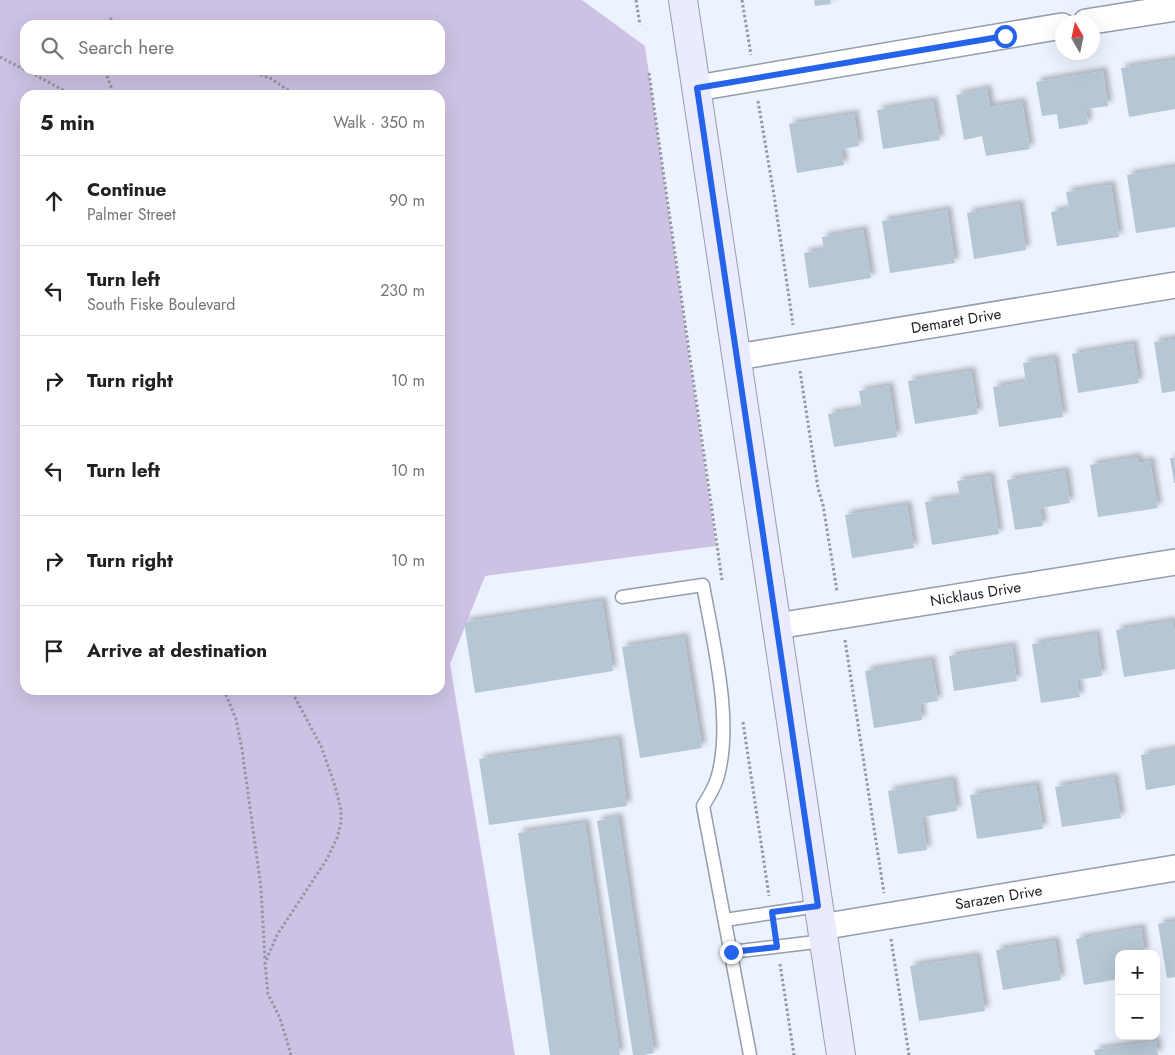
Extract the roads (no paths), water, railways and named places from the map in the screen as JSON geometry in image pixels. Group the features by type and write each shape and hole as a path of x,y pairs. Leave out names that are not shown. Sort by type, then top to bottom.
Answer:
{"main road":[{"path":"683,0 841,1055"}],"street":[{"path":"1100,20 1175,8"},
{"path":"697,88 1055,27"},
{"name":"Demaret Drive","path":"737,357 1175,285"},
{"name":"Nicklaus Drive","path":"777,626 1175,562"},
{"name":"Sarazen Drive","path":"821,924 1175,868"}],"lane":[{"path":"622,597 703,585 722,702 723,754 717,781 703,806 750,1055"},
{"path":"725,920 772,912 821,924"},
{"path":"731,952 777,947 821,924"}]}
